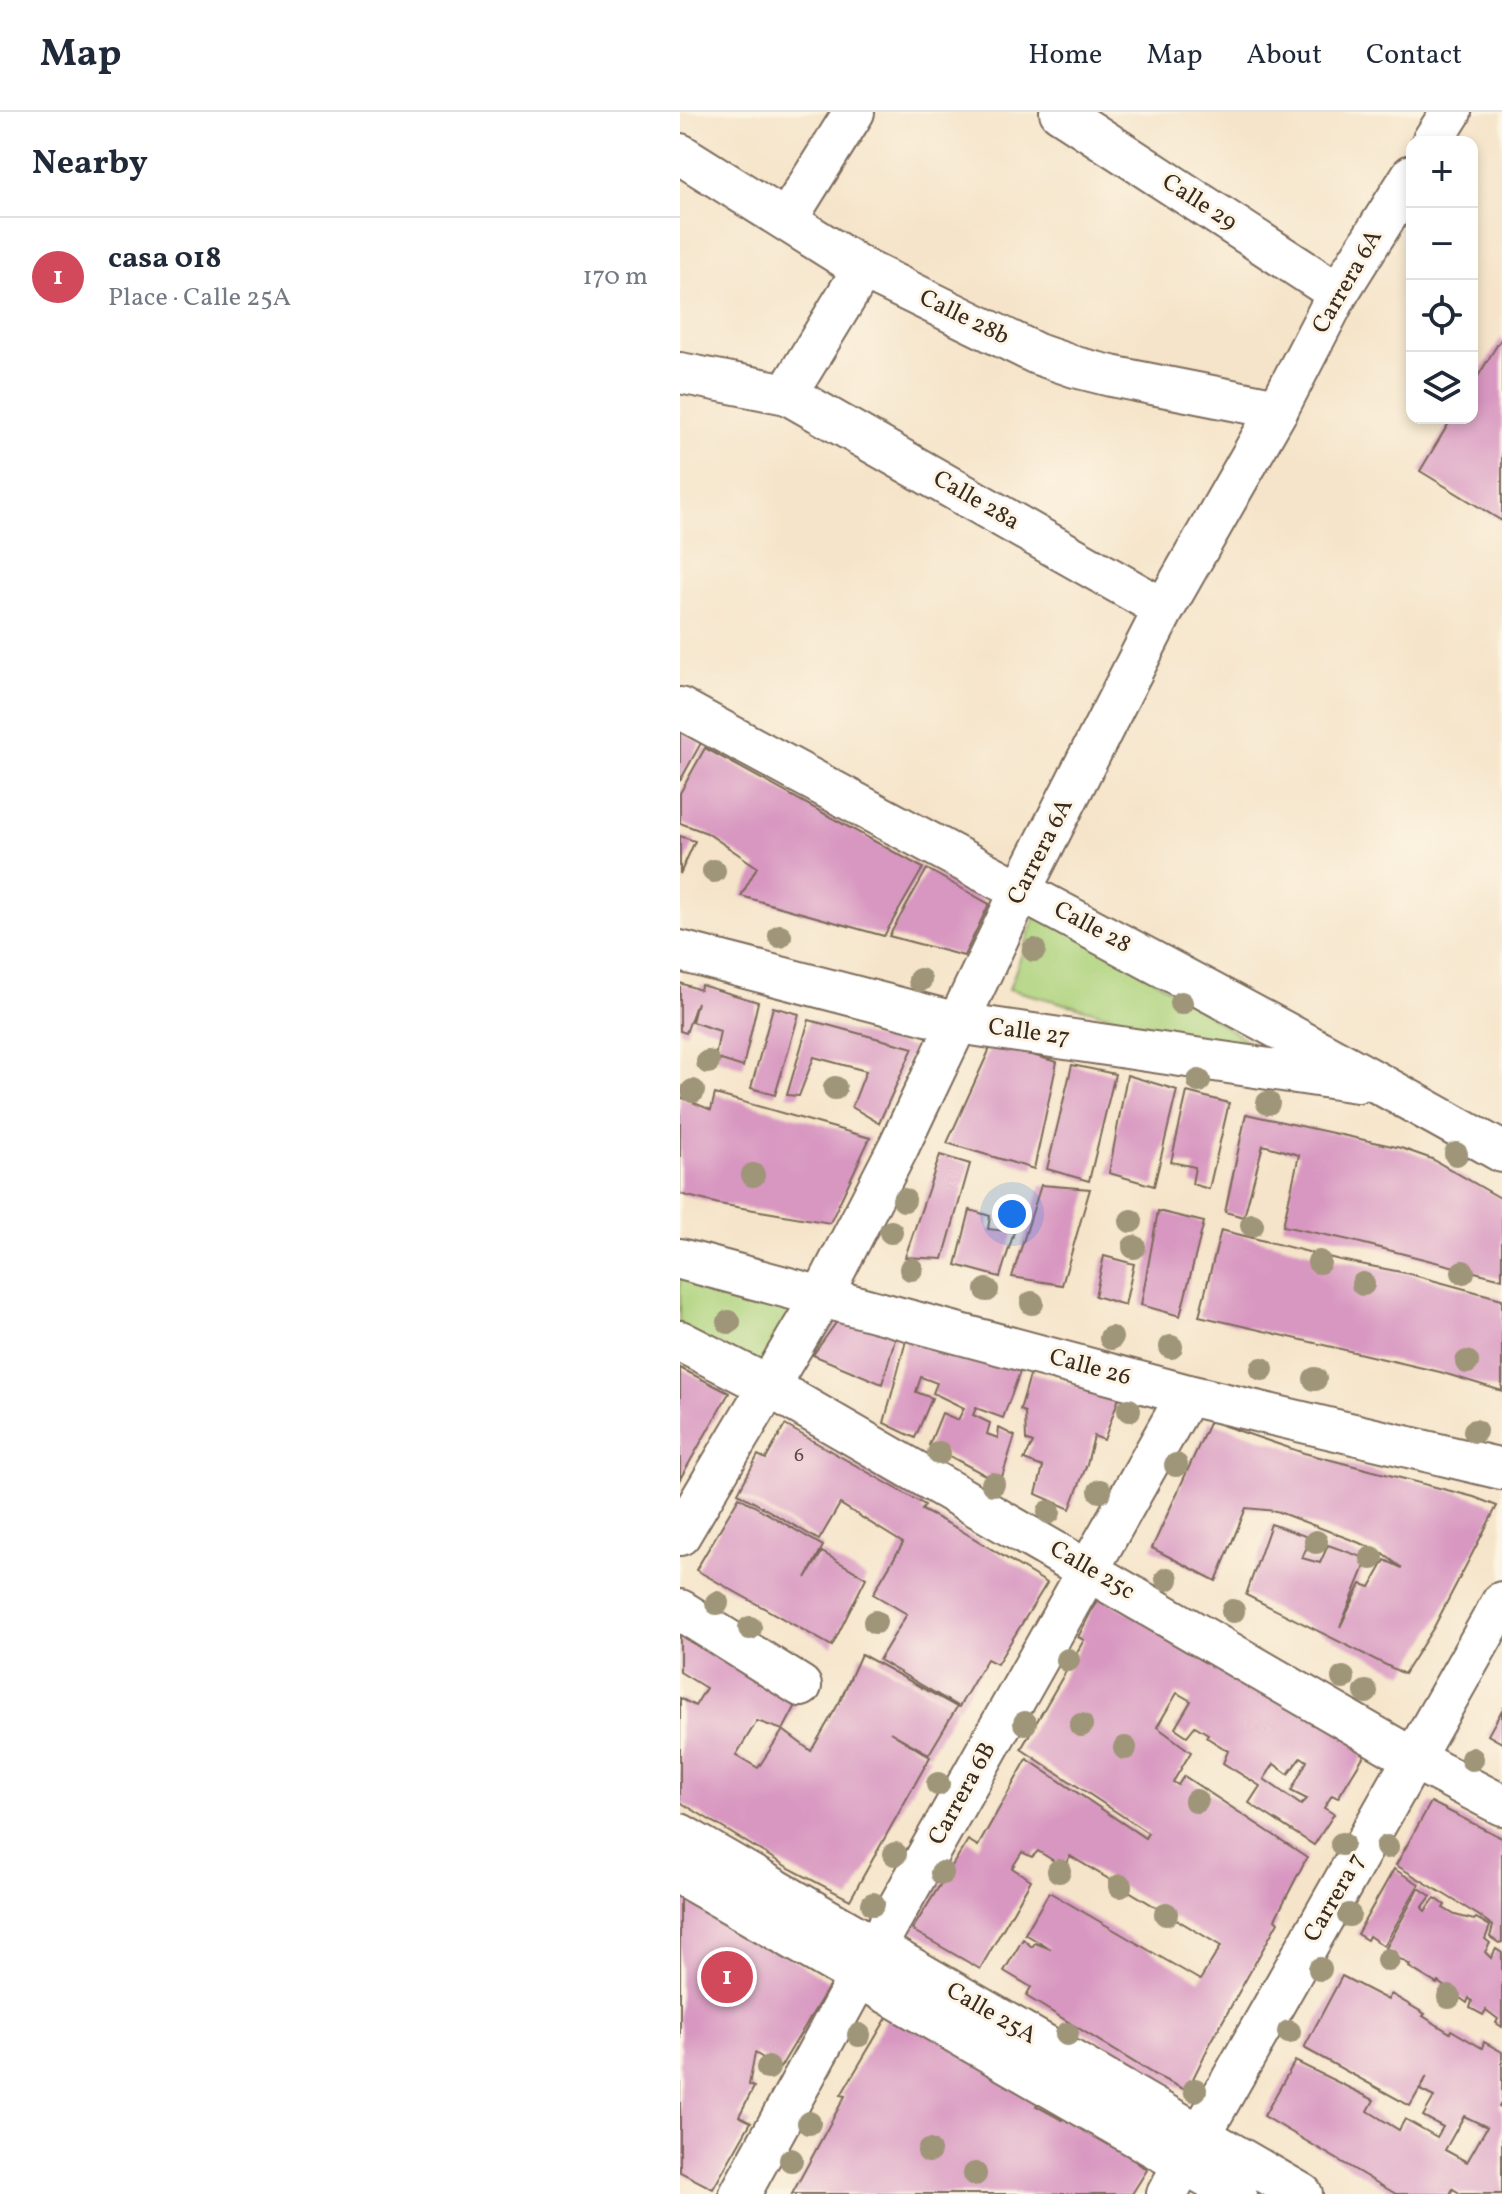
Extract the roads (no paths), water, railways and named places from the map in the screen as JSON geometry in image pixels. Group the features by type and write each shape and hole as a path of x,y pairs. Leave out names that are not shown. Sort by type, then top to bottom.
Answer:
{"street":[{"path":"787,219 854,112"},
{"name":"Calle 29","path":"1060,112 1338,293"},
{"path":"1436,136 1451,112"},
{"name":"Calle 28b","path":"680,154 863,269 1037,354 1075,367 1278,409"},
{"name":"Carrera 6A","path":"680,1535 822,1296 898,1148 1021,890 1164,609 1278,409 1338,293 1406,185"},
{"path":"787,394 863,269"},
{"name":"Calle 28a","path":"680,373 787,394 1164,609"},
{"name":"Calle 28","path":"680,708 1385,1086 1502,1152"},
{"name":"Calle 27","path":"680,951 958,1023 1385,1086"},
{"name":"Calle 26","path":"680,1259 1187,1395 1502,1469"},
{"name":"Calle 25c","path":"680,1341 768,1386 1414,1759 1502,1805"},
{"name":"Carrera 6B","path":"740,2194 1187,1395"},
{"name":"Carrera 7","path":"1184,2164 1502,1602"},
{"path":"680,1610 801,1686"},
{"name":"Calle 25A","path":"680,1834 868,1963 1236,2194"},
{"name":"Calle 25A","path":"680,1874 868,1963"},
{"name":"Calle 25A","path":"1184,2164 1302,2194"}],"place":[{"name":"casa 018","path":"727,1977"}]}
